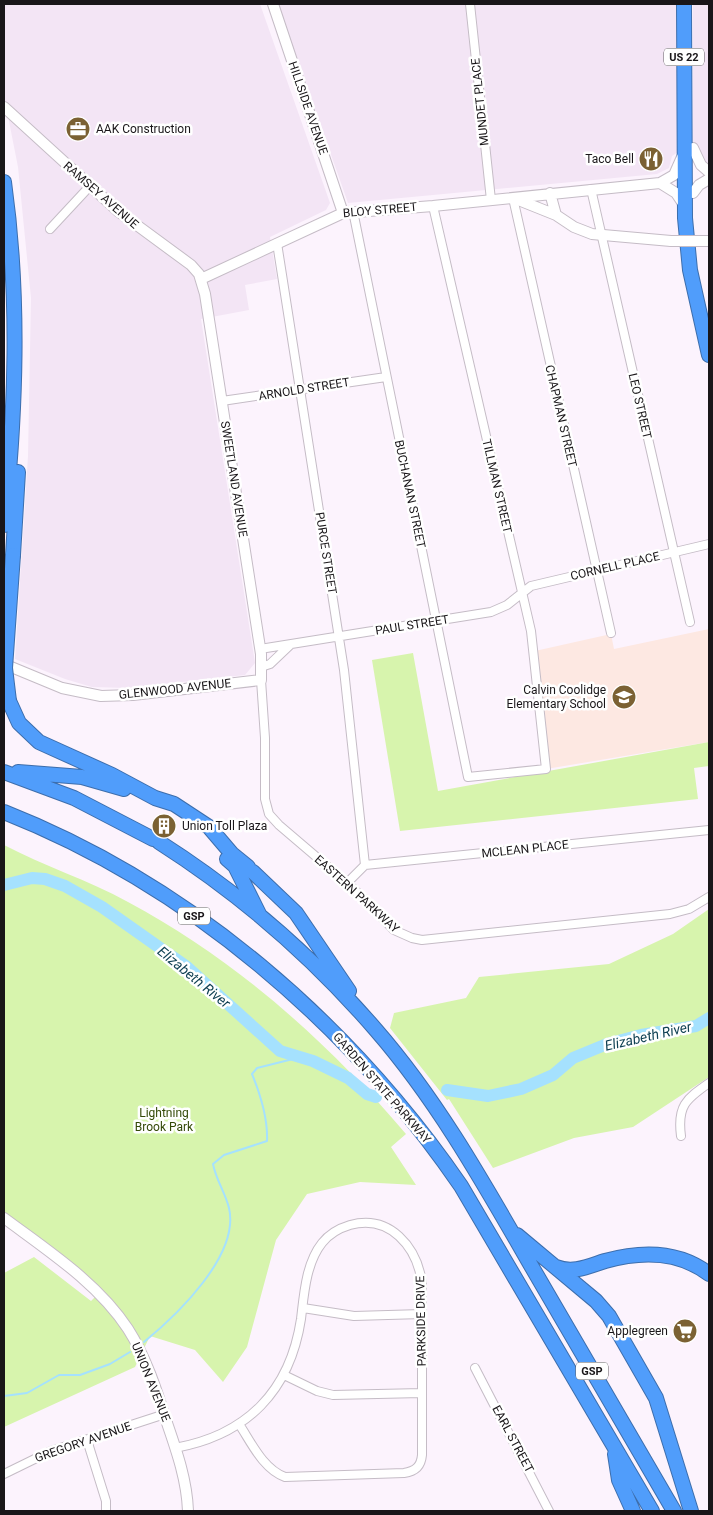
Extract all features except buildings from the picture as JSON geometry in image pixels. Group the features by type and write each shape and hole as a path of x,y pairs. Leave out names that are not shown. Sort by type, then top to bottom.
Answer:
{"highway":[{"name":"US 22","path":"684,4 689,148 698,259 709,318"},
{"name":"US 22","path":"693,4 689,148 684,206 690,270 709,355"},
{"path":"4,182 12,268 15,328 13,419 4,525"},
{"path":"13,419 19,446 5,676 9,701 19,723 39,742 112,775 151,796 203,833 235,866 263,921"},
{"path":"4,772 82,777 174,804 198,819 214,831 232,854 296,913 376,1031"},
{"name":"GARDEN STATE PARKWAY","path":"4,772 74,798 156,841 208,876 324,975 376,1031 441,1116 510,1230 674,1511"},
{"name":"GARDEN STATE PARKWAY","path":"4,812 66,840 110,864 204,923 258,963 297,997 372,1072 439,1154 482,1220 652,1511"},
{"path":"510,1230 600,1304 656,1398 691,1511"},
{"path":"548,1262 562,1270 572,1270 627,1256 657,1255 687,1262 709,1274"},
{"path":"614,1446 619,1480 633,1511"}],"street":[{"name":"HILLSIDE AVENUE","path":"272,4 348,212"},
{"name":"MUNDET PLACE","path":"470,4 491,200"},
{"name":"RAMSEY AVENUE","path":"4,107 90,186 148,235 186,260 201,279"},
{"path":"660,182 670,178 676,172 689,148 701,165 709,172"},
{"path":"693,193 699,185 709,179"},
{"name":"BLOY STREET","path":"201,279 348,212 433,206 660,182"},
{"path":"660,182 676,192 684,206"},
{"path":"50,229 90,186"},
{"name":"LEO STREET","path":"591,189 690,622"},
{"path":"550,193 556,214"},
{"name":"BLOY STREET","path":"513,198 556,214 578,229 601,236 671,241 709,241"},
{"name":"CHAPMAN STREET","path":"513,198 611,633"},
{"name":"TILLMAN STREET","path":"433,206 535,651 546,770 468,777"},
{"name":"BUCHANAN STREET","path":"348,212 386,377 468,777"},
{"name":"PURCE STREET","path":"277,243 339,637 365,865"},
{"name":"SWEETLAND AVENUE","path":"201,279 260,648 261,680"},
{"name":"ARNOLD STREET","path":"222,401 386,377"},
{"name":"CORNELL PLACE","path":"522,591 531,586 709,544"},
{"name":"PAUL STREET","path":"260,648 436,622 500,609 522,591"},
{"name":"PAUL STREET","path":"261,667 270,664 287,647 295,644"},
{"name":"GLENWOOD AVENUE","path":"4,664 56,686 94,695 133,695 261,680"},
{"name":"EASTERN PARKWAY","path":"261,680 265,738 264,794 267,809 279,825 347,883 394,930 422,940 680,912 697,906 709,897"},
{"name":"MCLEAN PLACE","path":"365,865 709,830"},
{"path":"347,883 365,865"},
{"path":"681,1136 681,1118 684,1103 709,1083"},
{"name":"UNION AVENUE","path":"4,1218 89,1285 117,1314 134,1340 140,1351 176,1448 185,1487 188,1511"},
{"name":"PARKSIDE DRIVE","path":"176,1448 206,1440 239,1424 270,1397 284,1375 297,1340 309,1272 320,1245 339,1229 355,1224 382,1225 396,1232 413,1254 420,1272 422,1314 422,1460 416,1470 411,1472 285,1476 274,1472 266,1464 239,1424"},
{"path":"302,1308 354,1316 422,1314"},
{"name":"EARL STREET","path":"475,1368 549,1511"},
{"path":"284,1375 317,1391 333,1395 422,1393"},
{"name":"GREGORY AVENUE","path":"4,1474 34,1458 164,1414"},
{"path":"87,1440 106,1502 106,1511"}],"shaded area":[{"path":"4,4 260,4 330,203 326,210 270,237 277,279 245,285 249,310 201,319 255,663 245,675 128,688 92,687 65,679 15,659 28,456 31,298 18,167 4,96"},
{"path":"278,4 684,4 684,148 672,156 669,168 657,174 348,203"},
{"path":"693,4 709,4 709,172 693,148"},
{"name":"Calvin Coolidge Elementary School","path":"709,629 709,742 546,769 535,651 611,634 614,649"}],"green space":[{"path":"413,653 438,791 709,742 709,766 694,768 698,799 400,831 372,660"},
{"name":"Lightning Brook Park","path":"4,845 128,902 206,949 278,1005 345,1067 406,1134 391,1147 416,1185 360,1182 307,1194 276,1240 247,1347 223,1382 195,1350 150,1336 135,1367 4,1427 4,1273 34,1257 91,1301 98,1294 4,1218"},
{"path":"709,909 709,1077 633,1127 574,1138 493,1168 449,1099 447,1100 390,1028 394,1013 466,998 479,977 609,964 673,934"}],"waterway":[{"name":"Elizabeth River","path":"4,885 32,878 45,879 65,886 102,907 187,967 280,1051 313,1061 348,1078 367,1094 376,1097"},
{"name":"Elizabeth River","path":"447,1090 488,1096 521,1089 553,1075 573,1058 607,1044 641,1035 696,1026 709,1018"},
{"path":"144,1342 188,1300 216,1264 225,1245 230,1226 229,1208 213,1164 224,1155 267,1141 263,1107 252,1074 257,1068 301,1057"},
{"path":"4,1396 27,1393 59,1375 80,1375 110,1364 130,1352"}],"place":[{"name":"AAK Construction","path":"78,129"},
{"name":"Taco Bell","path":"651,159"},
{"name":"Calvin Coolidge Elementary School","path":"624,697"},
{"name":"Union Toll Plaza","path":"164,826"},
{"name":"Applegreen","path":"685,1331"}]}
